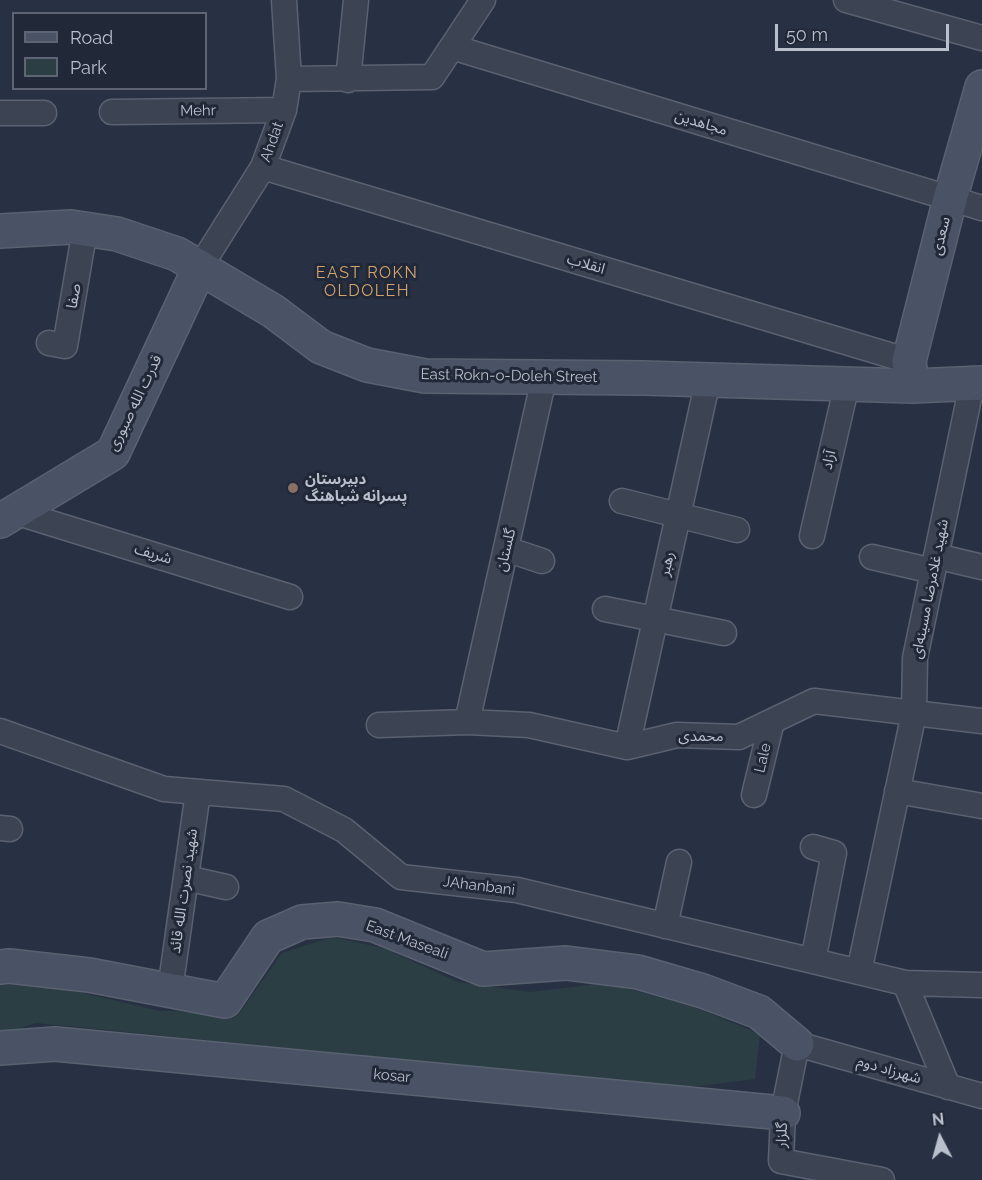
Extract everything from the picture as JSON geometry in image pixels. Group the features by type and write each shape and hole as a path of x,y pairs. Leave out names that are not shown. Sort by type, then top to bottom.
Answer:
{"street":[{"name":"Ahdat","path":"200,267 263,167 284,110 289,79 284,0"},
{"path":"348,80 356,0"},
{"path":"289,79 348,80 432,77 483,0"},
{"path":"846,0 982,38"},
{"name":"مجاهدین","path":"452,47 982,208"},
{"name":"سعدی","path":"911,373 950,199 982,87"},
{"name":"Mehr","path":"112,112 284,110"},
{"path":"0,113 44,113"},
{"name":"انقلاب","path":"263,167 911,373"},
{"name":"East Rokn-o-Doleh Street","path":"0,231 71,227 117,234 177,254 273,311 321,347 367,365 424,376 847,384 911,373 977,384"},
{"name":"صفا","path":"49,343 65,346 85,230"},
{"name":"قدرت الله صبوری","path":"8,516 113,453 200,267"},
{"name":"گلستان","path":"467,722 544,378"},
{"name":"رهبر","path":"627,747 708,380"},
{"name":"آزاد","path":"812,536 847,384"},
{"name":"شهید غلامرضا مسینه‌ای","path":"859,972 914,712 915,658 977,384"},
{"path":"622,501 737,530"},
{"name":"شریف","path":"8,516 290,597"},
{"path":"506,549 542,561"},
{"path":"872,557 982,567"},
{"path":"605,609 724,633"},
{"name":"محمدی","path":"379,725 467,722 529,725 627,747 677,735 739,737 814,701 982,721"},
{"name":"Lale","path":"754,795 772,721"},
{"name":"JAhanbani","path":"0,731 164,789 284,799 344,830 401,878 517,891 905,983 982,985"},
{"path":"897,791 982,806"},
{"name":"شهید نصرت الله قائد","path":"170,990 198,792"},
{"path":"813,847 834,852 813,961"},
{"path":"665,926 679,862"},
{"path":"186,878 226,886"},
{"name":"East Maseali","path":"0,967 9,966 89,975 225,1001 268,937 302,922 338,919 375,925 483,969 566,963 638,972 703,991 759,1012 796,1044"},
{"path":"905,983 948,1087"},
{"name":"kosar","path":"0,1048 55,1044 783,1113"},
{"name":"شهرزاد دوم","path":"796,1044 982,1096"},
{"name":"گلزار","path":"796,1044 783,1113 780,1170 882,1180"}],"green space":[{"path":"332,937 383,948 458,982 530,992 607,983 694,1007 760,1034 755,1079 684,1088 36,1023 0,1035 0,985 40,983 160,1011 240,1012 282,953"}],"place":[{"name":"دبیرستان پسرانه شباهنگ","path":"293,488"}],"district":[{"name":"EAST ROKN OLDOLEH","path":"367,282"}]}
